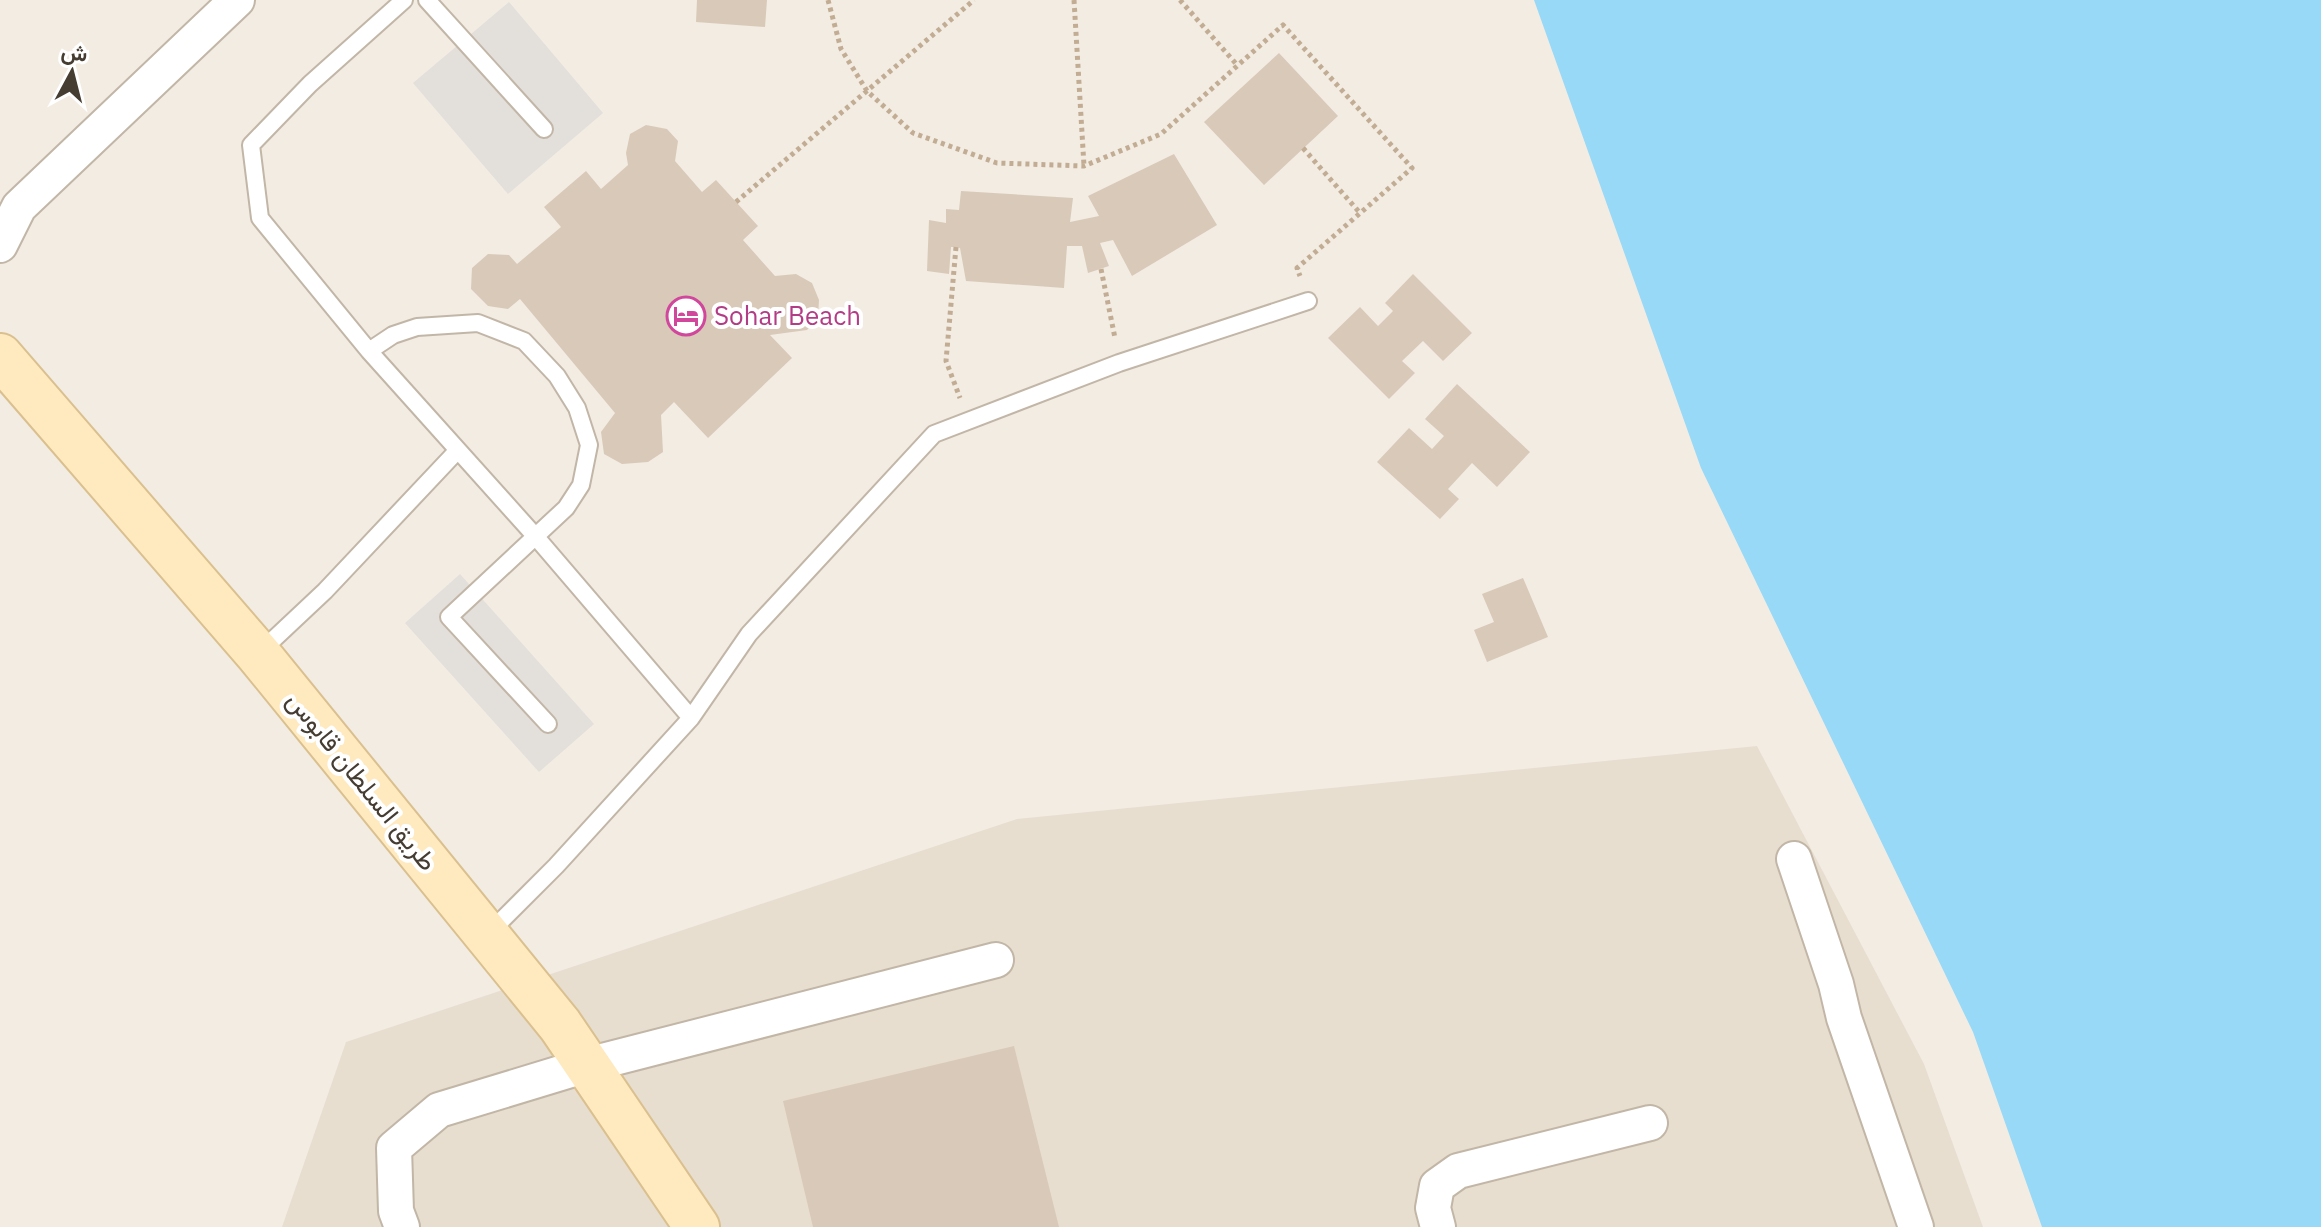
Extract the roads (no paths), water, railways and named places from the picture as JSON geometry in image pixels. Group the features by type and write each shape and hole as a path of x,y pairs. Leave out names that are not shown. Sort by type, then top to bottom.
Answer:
{"main road":[{"name":"طريق السلطان قابوس","path":"0,356 258,654 560,1025 697,1227"}],"street":[{"path":"0,245 9,210 237,0"},
{"path":"1794,859 1836,984 1844,1018 1916,1227"},
{"path":"402,1227 396,1211 394,1148 439,1110 587,1065 996,960"},
{"path":"1438,1227 1433,1208 1437,1186 1458,1171 1650,1123"}],"lane":[{"path":"404,0 310,84 251,145 260,218 369,351 536,537 691,718"},
{"path":"427,0 544,129"},
{"path":"487,935 556,866 691,718 749,634 934,434 1119,363 1308,301"},
{"path":"369,351 393,335 417,327 478,323 524,341 557,376 577,408 589,445 581,485 566,508 449,617 548,724"},
{"path":"258,654 325,591 457,451"}],"water":[{"path":"1534,0 2321,0 2321,1227 2042,1227 1973,1032 1701,468"}],"place":[{"name":"Sohar Beach","path":"686,316"}]}
